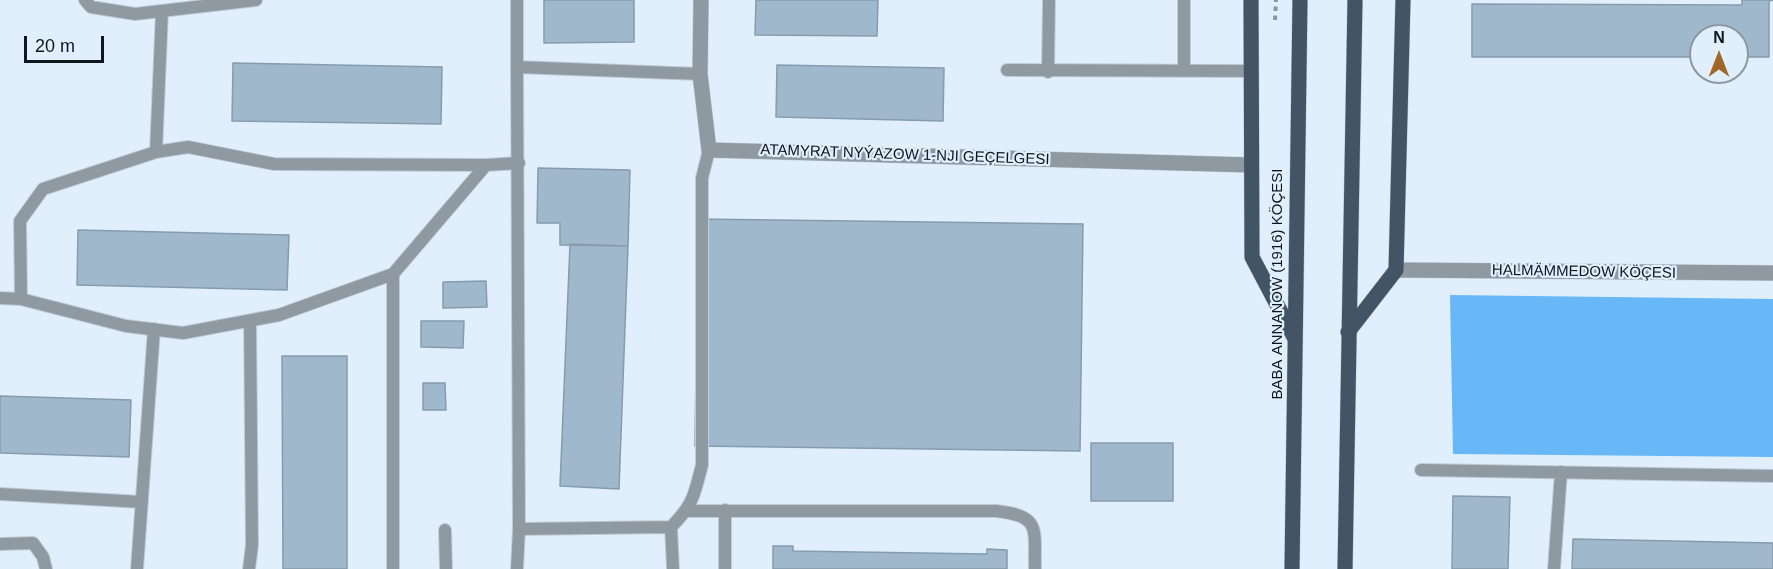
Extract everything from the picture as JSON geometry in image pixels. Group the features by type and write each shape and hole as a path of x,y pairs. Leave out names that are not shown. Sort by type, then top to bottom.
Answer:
{"main road":[{"path":"1251,0 1252,257 1297,342"},
{"name":"BABA ANNANOW (1916) KÖÇESI","path":"1292,569 1297,342 1295,263 1300,0"},
{"path":"1345,569 1355,0"},
{"path":"1348,332 1396,270 1403,0"}],"street":[{"path":"701,0 700,74 709,150"},
{"name":"ATAMYRAT NYÝAZOW 1-NJI GEÇELGESI","path":"709,150 1251,165"},
{"name":"HALMÄMMEDOW KÖÇESI","path":"1396,270 1773,273"}],"lane":[{"path":"85,0 91,7 135,14 256,0"},
{"path":"517,0 519,163 519,530 517,569"},
{"path":"1048,72 1049,0"},
{"path":"1184,71 1185,0"},
{"path":"156,152 162,11"},
{"path":"517,67 700,74"},
{"path":"1007,70 1048,72 1251,71"},
{"path":"21,299 20,221 43,189 156,152 188,147 274,164 486,165 519,163"},
{"path":"519,530 671,527 687,511 694,496 702,465 702,178 709,150"},
{"path":"0,298 21,299 126,326 183,333 279,315 393,274 486,165"},
{"path":"393,274 393,569"},
{"path":"249,569 252,545 250,321"},
{"path":"137,569 154,329"},
{"path":"1420,470 1773,476"},
{"path":"1554,569 1562,472"},
{"path":"0,494 142,502"},
{"path":"725,510 725,569"},
{"path":"687,511 996,511 1015,513 1027,519 1034,529 1035,569"},
{"path":"671,527 674,569"},
{"path":"445,530 446,569"},
{"path":"0,544 33,543 43,557 46,569"}],"path":[{"path":"1275,20 1276,0"}],"shaded area":[{"path":"1450,295 1773,299 1773,457 1453,454"}],"building":[{"path":"544,0 634,0 634,42 544,43"},
{"path":"756,0 878,0 877,36 755,35"},
{"path":"1742,0 1773,0 1769,1 1769,57 1749,57 1749,24 1689,24 1689,57 1472,57 1472,4 1742,5"},
{"path":"233,63 442,67 441,124 232,121"},
{"path":"777,65 944,68 943,121 776,117"},
{"path":"538,168 630,170 628,246 560,245 560,223 537,223"},
{"path":"698,219 1083,224 1080,451 695,446"},
{"path":"78,230 289,235 287,290 77,285"},
{"path":"570,244 628,246 619,489 560,486"},
{"path":"486,281 487,307 443,308 443,282"},
{"path":"421,321 464,321 463,348 421,347"},
{"path":"282,356 347,356 347,569 283,569"},
{"path":"423,383 445,383 446,410 423,410"},
{"path":"0,396 131,400 129,457 0,453"},
{"path":"1091,443 1173,443 1173,501 1091,501"},
{"path":"1453,496 1510,497 1508,569 1452,569"},
{"path":"1573,539 1773,543 1773,569 1572,569"},
{"path":"773,546 793,546 793,551 987,554 987,549 1007,550 1007,569 773,569"}]}
